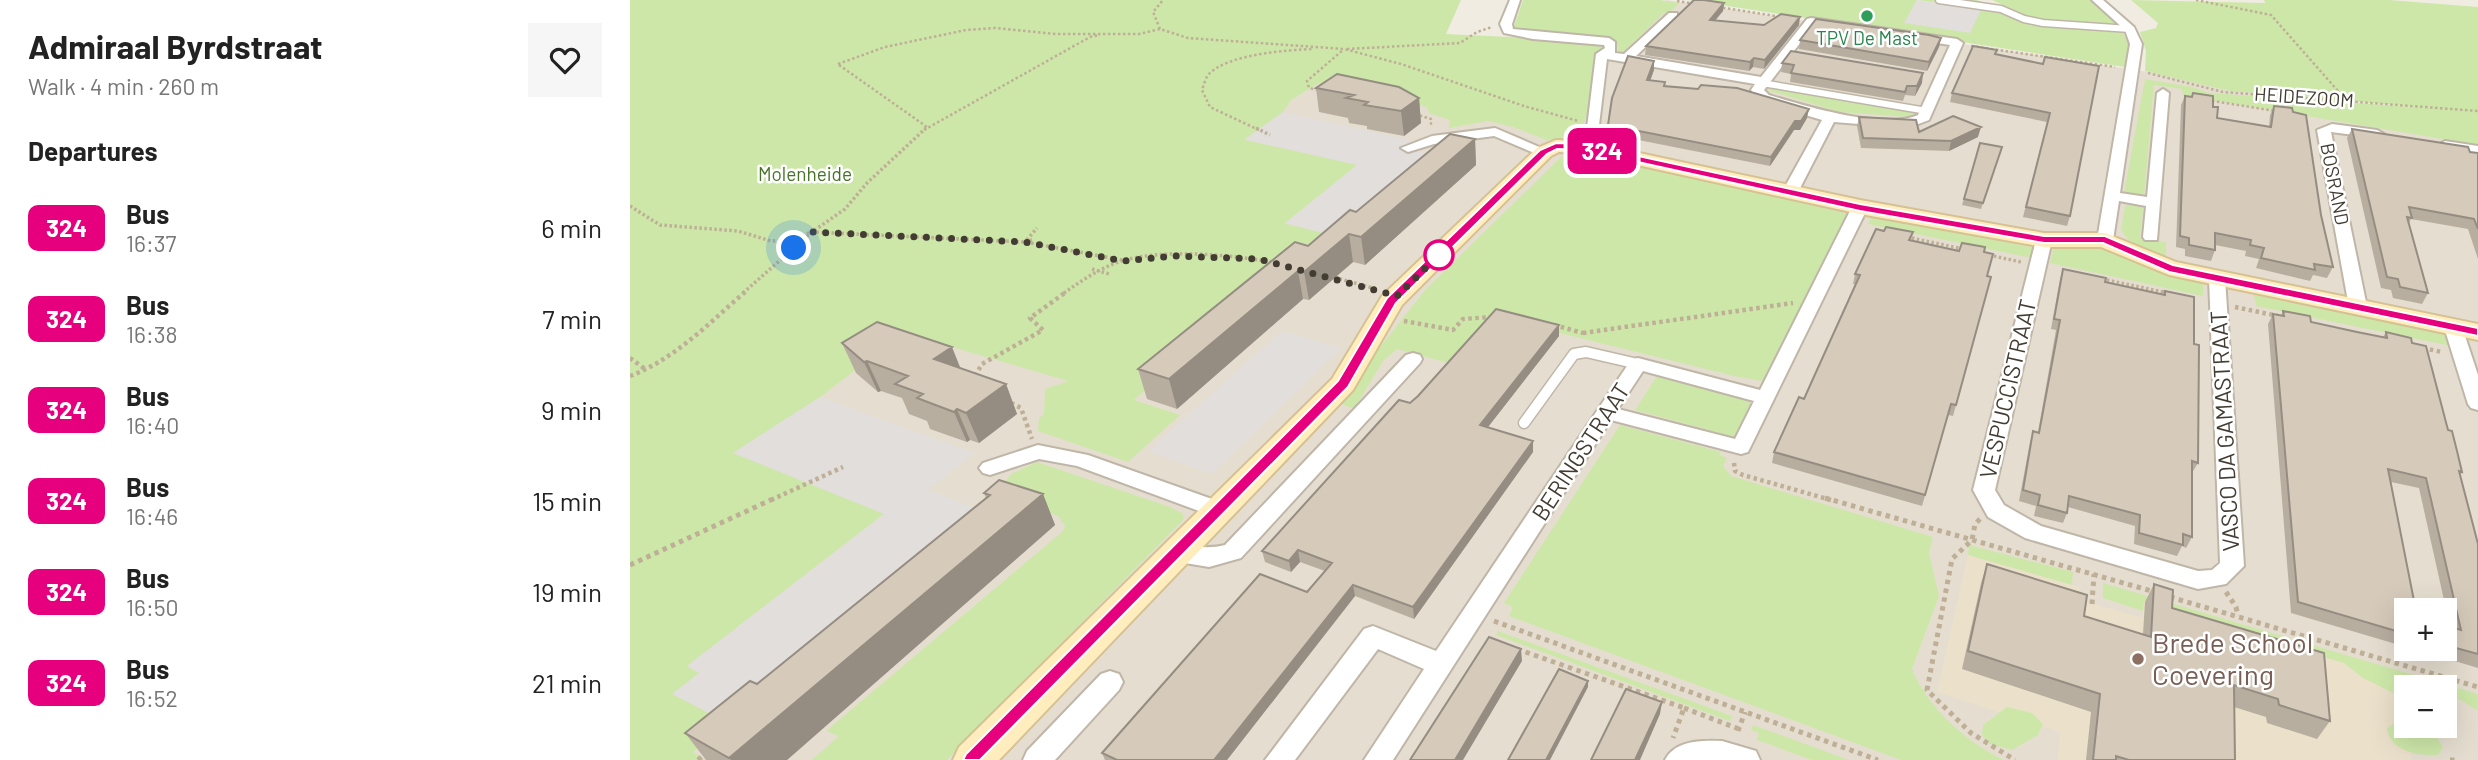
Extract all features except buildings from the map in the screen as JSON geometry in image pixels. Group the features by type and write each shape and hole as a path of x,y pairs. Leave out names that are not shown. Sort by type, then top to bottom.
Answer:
{"street":[{"path":"1516,0 1506,24 1508,31 1609,42 1611,50 1602,54"},
{"path":"2097,0 2130,29 2136,44 2105,240"},
{"path":"1627,58 1673,15"},
{"path":"1811,21 1957,43 1935,79 1927,111 1917,122 1908,124 1830,118 1764,98 1757,90 1791,54 1811,21"},
{"path":"1602,54 1762,82"},
{"path":"1573,145 1593,138 1592,125 1602,54"},
{"path":"2151,237 2163,93"},
{"path":"1790,192 1830,118"},
{"name":"BOSRAND","path":"2358,307 2324,131 2347,129 2399,137"},
{"path":"1408,148 1432,140 1496,132 1544,152"},
{"path":"2425,142 2478,150"},
{"path":"973,760 1343,384 1382,314 1397,296 1544,152 1556,146 1573,145 1860,208 2044,240 2105,240 2169,268 2466,330 2462,356 2478,404"},
{"path":"2114,196 2154,203"},
{"path":"1607,413 1741,447 1860,208"},
{"name":"VESPUCCISTRAAT","path":"2044,240 1984,490 1996,511 2033,533 2097,552"},
{"name":"VASCO DA GAMASTRAAT","path":"2097,552 2198,580 2218,578 2232,566 2217,278"},
{"path":"1175,554 1209,558 1233,552 1413,359"},
{"path":"1638,364 1764,397"},
{"name":"BERINGSTRAAT","path":"1378,760 1638,364"},
{"path":"990,468 1038,452 1081,460 1218,510"},
{"path":"1279,760 1373,636 1442,665"},
{"path":"1037,760 1110,682"},
{"path":"1681,758 1706,751 1731,754 1746,760"}],"lane":[{"path":"1939,0 2001,9 2024,19 2043,23 2130,29"},
{"path":"1762,82 1927,111"},
{"path":"1524,423 1574,354 1586,352"},
{"name":"BERINGSTRAAT","path":"1586,352 1638,364"}],"path":[{"path":"1160,29 1153,12 1163,0"},
{"path":"2196,0 2271,15 2346,100"},
{"path":"1688,2 1701,4"},
{"path":"1715,6 1811,21"},
{"path":"1270,135 1210,107 1202,90 1207,76 1220,65 1298,49 1460,43 1477,32 1506,24"},
{"path":"927,127 838,64 885,47 966,30 995,28 1056,34 1139,34 1160,29 1188,38 1343,49 1401,64 1524,106 1592,125"},
{"path":"630,376 685,345 812,232 845,209 867,183 927,127 1090,37 1111,34"},
{"name":"HEIDEZOOM","path":"1957,43 2132,70 2223,92 2478,111"},
{"path":"1322,91 1309,88 1307,81 1343,49"},
{"path":"2204,100 2284,112"},
{"path":"1408,112 1431,119 1432,140"},
{"path":"630,206 645,213 650,221 660,225 728,230 772,241 787,240 812,232 1025,242 1123,261 1173,256 1259,259 1283,264"},
{"path":"1025,242 1037,228"},
{"path":"1904,237 1971,251"},
{"path":"1025,242 1032,240"},
{"path":"1984,254 2038,265"},
{"path":"970,384 982,364 1043,330 1030,318 1099,271 1123,261"},
{"path":"1093,269 1109,274"},
{"path":"1328,276 1409,299 1395,319 1452,330 1463,319 1504,316"},
{"path":"2089,276 2180,295"},
{"path":"1544,322 1583,333 1813,300"},
{"path":"2218,304 2286,318"},
{"path":"1583,333 1586,352"},
{"path":"2422,347 2462,356"},
{"path":"630,358 646,369"},
{"path":"1000,398 1021,408 1038,452"},
{"path":"1741,447 1733,466 1735,471 1743,475 2478,687"},
{"path":"630,565 843,467"},
{"path":"1972,541 1952,559 1927,690 1971,733 2015,760"},
{"path":"2092,604 2097,552"},
{"path":"1475,614 1878,760"},
{"path":"1503,643 1739,729"},
{"path":"1681,758 1672,743 1684,708"},
{"path":"698,760 708,751"},
{"path":"2450,760 2459,760"}],"shaded area":[{"path":"1666,0 2478,121 2478,760 685,760 630,705 728,446 1241,139 1310,81 1595,44"},
{"path":"1917,0 1981,10 1970,33 1904,23"},
{"path":"1283,112 1409,140 1434,162 1328,234 1285,223 1357,165 1245,139"},
{"path":"1282,331 1341,348 1212,474 1148,451"},
{"path":"820,397 974,453 928,490 994,515 741,729 672,694 699,673 687,666 884,514 733,453"},
{"name":"Brede School Coevering","path":"1968,555 2080,587 2079,600 2143,618 2143,601 2166,607 2166,611 2344,663 2363,678 2394,693 2394,738 2409,738 2412,760 2058,760 2060,732 1937,692"}],"green space":[{"name":"Molenheide","path":"630,0 1461,0 1446,34 1595,41 1603,45 1605,51 1579,139 1547,140 1488,121 1449,128 1450,120 1429,113 1427,107 1319,83 1291,100 1283,112 1245,140 1358,165 1286,224 1328,234 1134,400 1180,415 1128,462 1038,431 1039,418 1044,414 1045,389 1068,381 904,333 820,397 738,450 783,472 885,513 687,666 699,673 673,694 727,723 693,752 706,760 630,760"},
{"path":"1523,0 1660,0 1680,3 1667,15 1663,14 1623,52 1618,51 1619,47 1606,38 1522,33 1513,29"},
{"path":"1688,0 1917,0 1977,0 2026,23 2123,32 2129,46 2125,67","holes":["1917,0 1981,10 1905,23"]},
{"path":"1992,0 2092,0 2116,22 2115,25 2032,18"},
{"path":"2131,0 2265,3 2264,0 2389,0 2478,7 2478,145 2183,95 2182,89 2154,85 2144,196 2128,196 2124,193 2145,79 2210,93 2431,108 2230,91 2145,71 2146,51 2140,32 2156,28 2158,23"},
{"path":"1768,87 1920,114 1910,117 1840,112 1767,90"},
{"path":"1572,153 1705,180 1849,214 1762,381 1511,321 1471,369 1397,349 1383,361 1354,409 1337,402 1425,290 1561,157"},
{"path":"2130,204 2143,208 2140,237 2166,242 2166,259 2129,241 2121,230 2125,206"},
{"path":"1872,214 2035,248 2032,258 1868,224"},
{"path":"2054,248 2109,248 2163,273 2203,281 2203,296 2050,263"},
{"path":"2254,295 2446,334 2451,346 2256,306"},
{"path":"1657,376 1749,400 1751,407 1735,437 1635,410"},
{"path":"1620,425 1721,452 1719,455 1727,458 1723,466 1731,476 1933,537 1929,553 1939,596 1912,669 1938,710 1962,734 2004,760 1901,760 1509,616 1513,607 1504,603"},
{"path":"1037,462 1170,507 1182,513 1184,519 947,760 812,760 839,736 826,731 1062,532 1065,526 1059,517 1002,486 1011,474"},
{"path":"1969,545 2073,572 2072,585 1968,555"},
{"path":"2103,583 2414,675 2394,675 2394,693 2363,678 2344,663 2166,611 2165,607 2144,601 2143,611 2103,598"},
{"path":"1498,631 1732,716 1730,721 1496,635"},
{"path":"2457,688 2478,694 2478,711 2457,698"},
{"path":"2007,707 2032,713 2043,724 2038,735 2012,750 1990,744 1982,735 1983,725"},
{"path":"2394,724 2394,738 2437,738 2443,747 2438,755 2406,751 2389,736 2387,728"},
{"path":"1753,725 1849,760 1812,760 1757,740 1759,733 1751,730"}],"bus line":[{"name":"324","path":"973,760 1343,384 1391,301 1544,152 1556,146 1573,145 1860,208 2044,240 2105,240 2169,268 2478,332"}],"place":[{"name":"TPV De Mast","path":"1867,16"},
{"name":"Brede School Coevering","path":"2138,659"}],"route":[{"path":"794,248 812,232 1025,242 1123,261 1173,256 1259,259 1295,266 1397,296 1439,255"}]}
